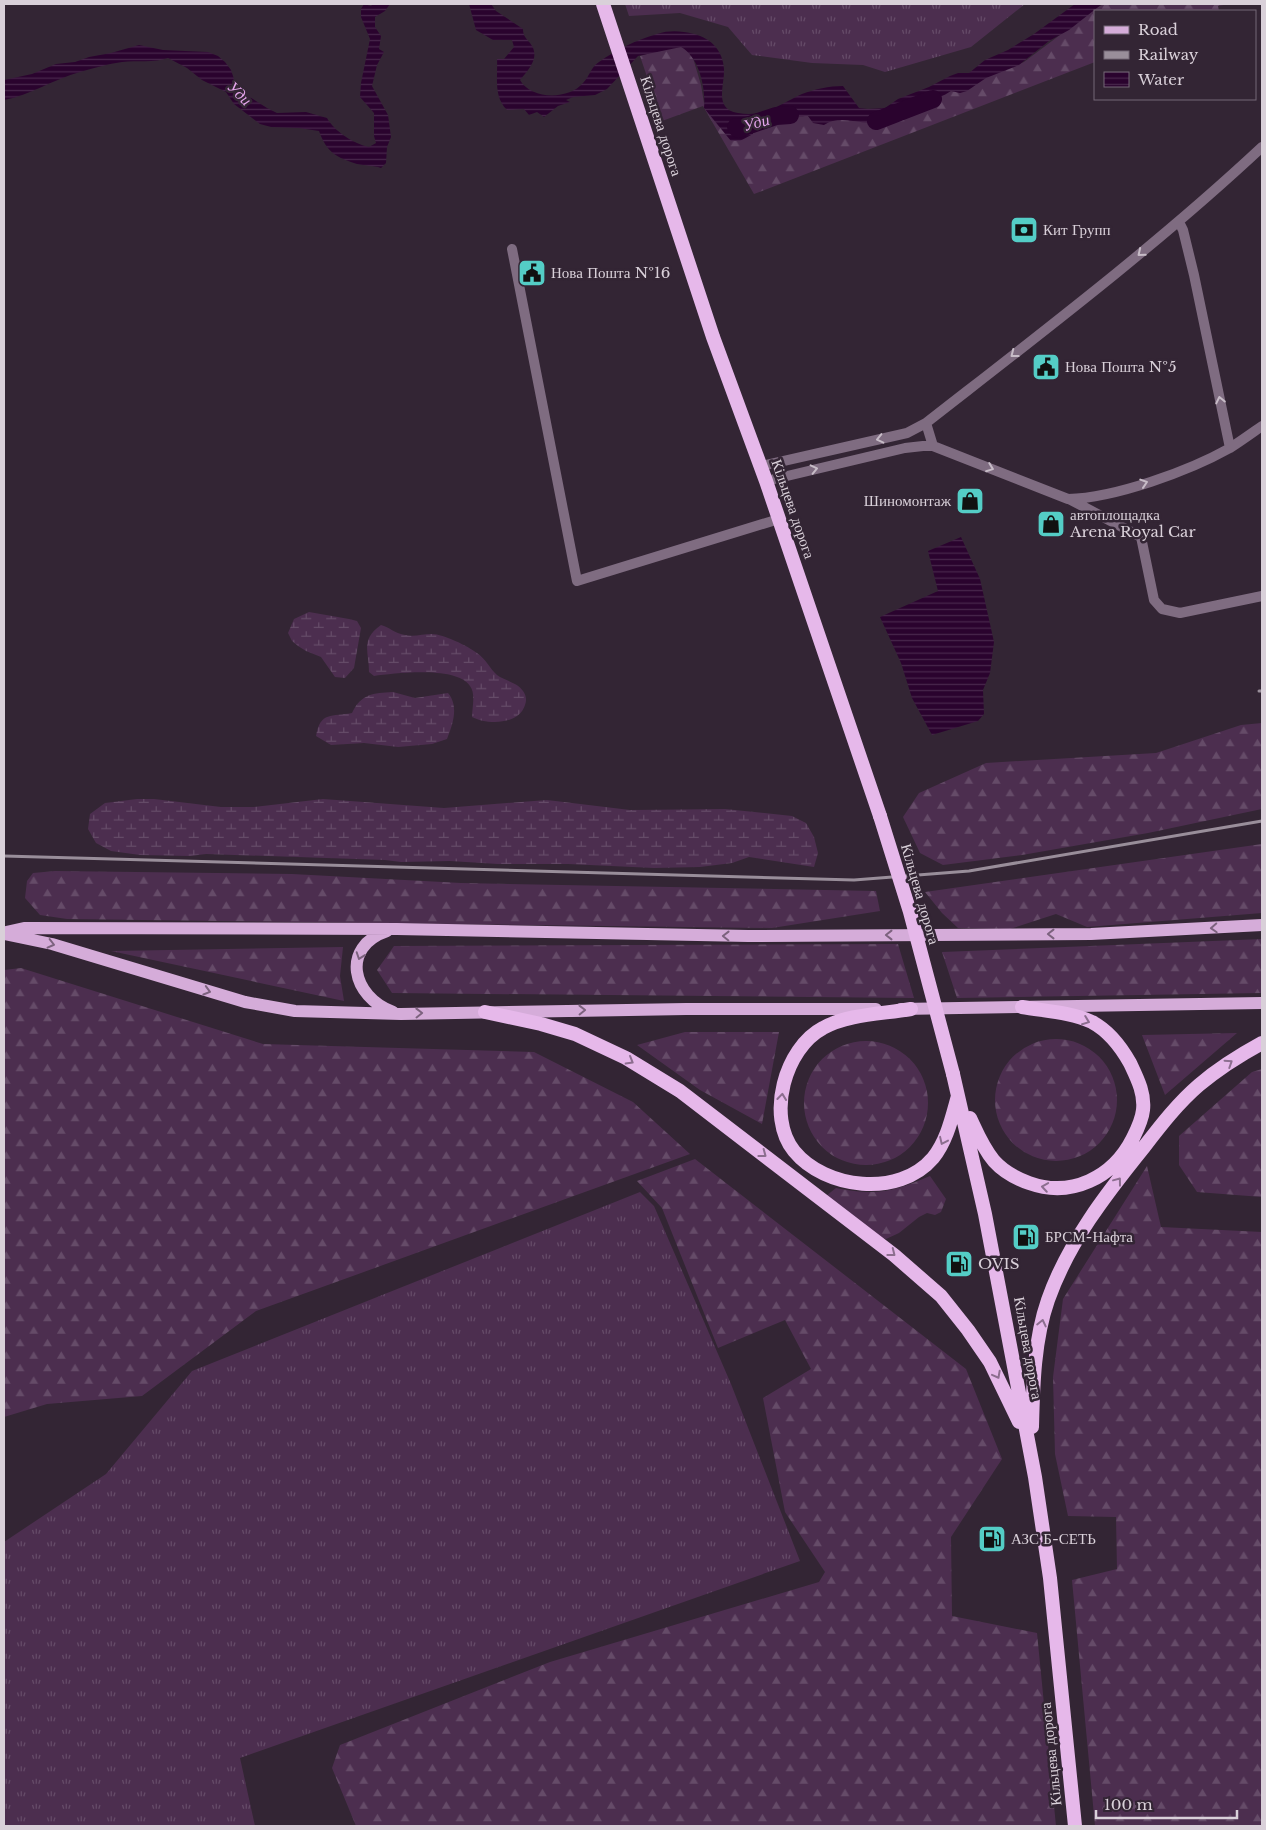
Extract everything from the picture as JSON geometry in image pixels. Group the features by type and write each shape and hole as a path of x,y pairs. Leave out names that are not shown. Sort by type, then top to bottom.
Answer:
{"highway":[{"name":"Кільцева дорога","path":"603,4 713,337 766,480 880,816 910,912 953,1074 1002,1294 1032,1458 1050,1578 1075,1826"},
{"path":"958,1095 983,1145 994,1161 1014,1176 1028,1183 1060,1188 1081,1185 1100,1176 1124,1154 1138,1129 1143,1105 1139,1082 1123,1051 1110,1035 1090,1022 1074,1016 1022,1007"},
{"path":"911,1010 839,1022 823,1027 805,1042 792,1060 783,1091 782,1121 789,1144 807,1163 832,1176 865,1184 892,1181 917,1171 936,1155 944,1139 958,1095"},
{"path":"485,1012 575,1034 626,1058 680,1091 894,1254 941,1296 979,1345 990,1362 1010,1402 1032,1458"},
{"path":"1032,1458 1034,1385 1042,1323 1048,1299 1074,1245 1093,1213 1184,1100 1222,1067 1262,1043"}],"main road":[{"path":"4,933 24,928 397,929 758,936 1091,934 1262,925"},
{"path":"397,929 372,938 362,948 357,967 359,981 367,995 378,1005 401,1014"},
{"path":"4,933 52,944 261,1006 295,1011 401,1014 686,1009 911,1010 1262,1004"}],"street":[{"path":"761,466 907,433 926,423 1086,298 1178,222 1262,147"},
{"path":"1178,222 1184,230 1230,448"},
{"path":"512,248 577,582 778,519"},
{"path":"926,423 933,446"},
{"path":"1068,499 1101,496 1171,474 1230,448 1262,426"},
{"path":"766,480 905,448 933,446 1068,499 1141,537 1154,600 1162,609 1180,613 1262,596"}],"green space":[{"path":"625,4 1025,4 971,47 885,72 863,65 812,63 752,55 728,27 680,13 629,16"},
{"path":"1104,4 1229,4 1218,6 1219,10 1094,10 1094,62 754,194 703,106 662,121 640,56 681,43 690,48 701,85 704,103 730,138 756,132 762,118 806,115 820,123 837,119 877,120 1024,62 1096,8"},
{"path":"309,612 357,621 361,628 354,668 345,678 335,677 321,657 306,651 292,641 288,633 294,619"},
{"path":"381,625 405,635 432,634 442,636 473,650 483,658 497,675 518,686 523,691 526,701 522,712 510,720 502,722 478,720 472,717 472,689 463,680 453,676 425,672 374,676 369,672 367,646 374,630"},
{"path":"393,692 415,698 448,693 453,704 454,715 447,739 432,744 398,747 364,743 331,745 316,736 320,722 324,719 333,715 352,713 359,702 368,696"},
{"path":"1262,723 1262,809 1148,833 1022,855 943,865 920,853 903,817 919,793 986,763 1156,753 1241,725"},
{"path":"154,799 221,807 254,807 323,799 444,808 547,800 630,810 725,809 792,816 806,823 814,837 818,853 814,867 749,857 732,863 700,867 654,868 450,861 401,862 206,854 190,856 140,855 111,851 96,843 88,829 90,814 105,803"},
{"path":"1262,844 1262,913 1087,927 1056,914 1010,929 958,928 942,913 925,892"},
{"path":"55,871 292,874 461,883 876,891 880,911 772,928 67,919 40,915 25,898 27,881 33,873"},
{"path":"1262,939 1262,993 957,998 942,952"},
{"path":"898,944 914,998 392,993 377,970 394,946"},
{"path":"343,947 340,976 344,1001 111,951"},
{"path":"21,968 263,1044 534,1052 633,1102 690,1154 256,1311 142,1396 47,1404 4,1417 4,970"},
{"path":"685,1032 779,1032 762,1124 700,1090 637,1045"},
{"path":"1237,1033 1165,1095 1142,1035"},
{"path":"1056,1039 1068,1040 1079,1044 1090,1049 1099,1057 1107,1066 1112,1077 1116,1088 1116,1112 1112,1123 1107,1134 1099,1143 1090,1151 1079,1156 1068,1160 1056,1161 1044,1160 1033,1156 1022,1151 1013,1143 1005,1134 1000,1123 996,1112 995,1100 996,1088 1000,1077 1005,1066 1013,1057 1022,1049 1033,1044 1044,1040"},
{"path":"866,1041 890,1045 910,1059 924,1079 928,1103 924,1127 910,1147 890,1161 866,1165 842,1161 822,1147 808,1127 804,1103 808,1079 822,1059 842,1045"},
{"path":"1262,1069 1262,1197 1197,1192 1179,1165 1179,1136 1252,1072"},
{"path":"695,1159 966,1369 1002,1459 951,1537 952,1616 1037,1633 1056,1826 356,1826 332,1768 340,1745 550,1662 819,1582 825,1572 785,1512 763,1398 811,1369 785,1320 718,1348 662,1208 637,1181"},
{"path":"1147,1166 1161,1227 1262,1232 1262,1826 1095,1826 1072,1580 1117,1569 1116,1517 1068,1516 1055,1454 1053,1377 1063,1299"},
{"path":"930,1176 946,1199 941,1212 935,1215 927,1213 899,1233 886,1239 874,1235 826,1196 836,1188 863,1192 884,1191 905,1186"},
{"path":"640,1192 654,1206 731,1384 800,1561 240,1758 255,1826 4,1826 4,1542 106,1474 192,1371"}],"water":[{"path":"364,4 371,6 373,4 390,4 385,11 375,17 375,27 381,36 379,49 384,52 377,65 372,86 388,115 391,137 387,147 386,163 381,168 357,164 343,159 329,149 319,131 271,127 260,124 234,104 226,92 202,80 187,68 168,58 101,66 70,75 14,98 4,100 4,80 32,74 56,64 75,62 139,45 163,50 208,52 218,56 225,62 242,92 267,108 277,113 306,112 327,118 334,128 345,136 369,147 376,143 374,136 374,113 360,97 370,39 361,17 361,9"},
{"path":"469,4 491,4 496,11 523,29 524,35 533,48 534,58 527,72 520,80 525,87 533,91 550,95 569,93 577,89 596,64 619,49 641,39 666,32 689,33 700,36 711,42 721,56 724,69 722,95 725,107 730,111 738,113 756,114 772,109 802,94 838,86 843,86 859,108 885,108 898,99 929,87 950,76 958,73 969,73 985,60 1008,50 1034,34 1075,4 1102,4 1069,30 1049,41 1019,65 986,78 967,91 960,93 951,91 933,100 901,110 883,120 873,122 838,120 824,125 813,123 808,116 763,119 755,124 753,134 740,141 731,141 704,108 704,91 697,65 681,47 638,56 607,89 595,95 573,97 566,100 570,102 558,106 544,117 537,112 529,115 524,109 507,110 503,105 498,92 497,59 504,59 514,47 512,40 493,40 476,30"},
{"path":"961,537 980,579 994,642 990,673 983,690 984,714 978,721 932,735 912,698 901,663 880,617 938,591 928,551"}],"waterway":[{"name":"Уди","path":"876,121 933,99"},
{"name":"Уди","path":"736,127 738,129 776,116 790,115"}],"railway":[{"path":"4,856 854,880 969,871 1262,821"}],"place":[{"name":"Кит Групп","path":"1024,230"},
{"name":"Нова Пошта №16","path":"532,273"},
{"name":"Нова Пошта №5","path":"1046,367"},
{"name":"Шиномонтаж","path":"970,501"},
{"name":"автоплощадка Arena Royal Car","path":"1051,524"},
{"name":"БРСМ-Нафта","path":"1026,1237"},
{"name":"OVIS","path":"959,1264"},
{"name":"АЗС Б-СЕТЬ","path":"992,1539"}]}
